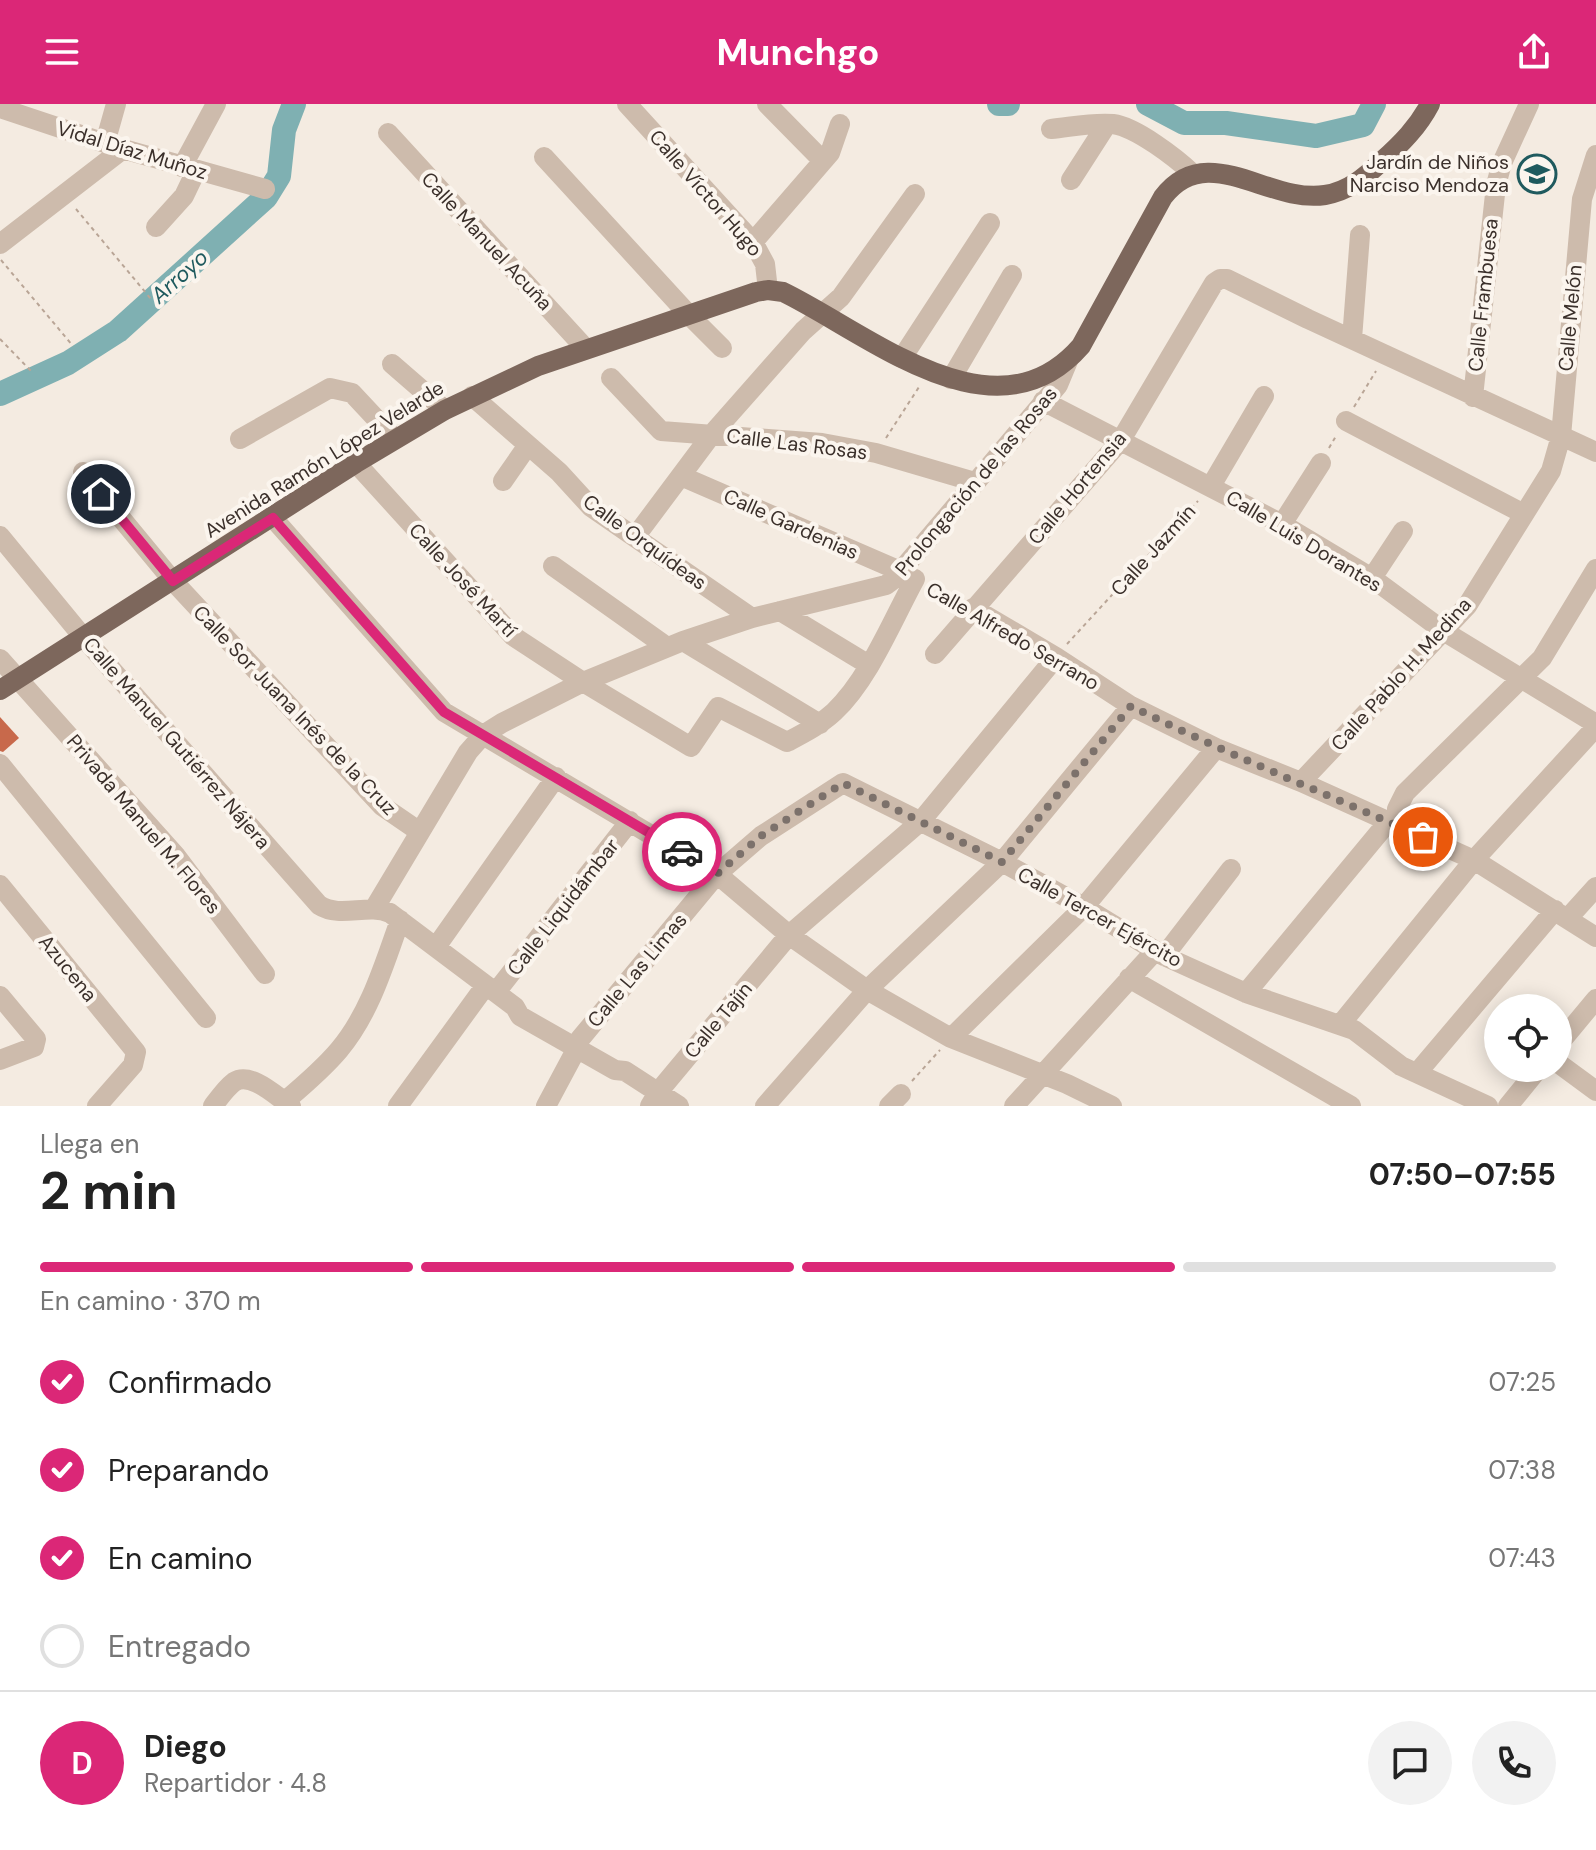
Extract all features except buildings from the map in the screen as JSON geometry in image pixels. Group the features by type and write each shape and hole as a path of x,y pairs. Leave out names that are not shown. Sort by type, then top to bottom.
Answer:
{"main road":[{"path":"768,290 783,292 929,372 974,385 999,386 1026,382 1068,361 1081,346 1163,197 1181,179 1192,173 1215,172 1308,196 1341,191 1359,182 1403,142 1430,104"},
{"name":"Avenida Ramón López Velarde","path":"8,685 356,463 445,410 538,366 768,290"}],"street":[{"path":"0,244 65,196 114,146 116,104"},
{"path":"156,227 184,196 189,169 216,104"},
{"name":"Calle Víctor Hugo","path":"627,104 753,242 765,264 768,290"},
{"path":"767,104 823,161"},
{"name":"Calle Frambuesa","path":"1473,397 1496,185 1502,163 1529,104"},
{"name":"Vidal Díaz Muñoz","path":"2,107 114,146 265,189"},
{"path":"753,242 823,161 834,143 840,124"},
{"path":"1051,129 1107,124 1124,127 1178,160 1192,173"},
{"path":"1071,180 1107,124"},
{"name":"Calle Manuel Acuña","path":"388,133 586,349"},
{"name":"Calle Melón","path":"1561,436 1587,238 1582,199 1596,155"},
{"path":"544,157 722,348"},
{"path":"635,537 712,434 803,331 841,297 915,194"},
{"path":"902,358 990,223"},
{"path":"1360,235 1352,339 1596,452"},
{"path":"951,379 1012,275"},
{"name":"Calle Hortensia","path":"935,654 1121,440 1214,283 1227,279 1352,339"},
{"name":"Prolongación de las Rosas","path":"374,909 468,752 483,735 583,682 675,644 752,618 877,588 908,575 975,482 1058,385 1068,361"},
{"path":"392,364 445,410"},
{"path":"611,378 661,431 712,434"},
{"path":"240,439 330,388 352,393 395,439"},
{"name":"Calle Orquídeas","path":"472,396 559,472 591,507 752,618"},
{"name":"Calle Jazmín","path":"1211,486 1264,396"},
{"name":"Calle Luis Dorantes","path":"1043,401 1282,524 1372,578 1445,632 1592,717"},
{"path":"1346,421 1524,514"},
{"name":"Calle Las Rosas","path":"712,434 822,443 876,453 975,482"},
{"name":"Calle Pablo H. Medina","path":"1301,782 1445,632 1479,588 1551,471 1561,436"},
{"path":"503,481 528,445"},
{"name":"Calle José Martí","path":"356,463 513,636 691,747 718,707 787,742 820,724"},
{"path":"1282,524 1321,463"},
{"name":"Calle Sor Juana Inés de la Cruz","path":"83,472 173,581 382,806 420,832"},
{"name":"Calle Gardenias","path":"681,476 908,575"},
{"path":"273,518 444,712 717,874 789,935 867,990 951,1038 1091,1094 1112,1106"},
{"path":"1372,578 1403,531"},
{"name":"Calle Manuel Gutiérrez Nájera","path":"0,536 83,637 319,905 336,912 374,909"},
{"path":"553,566 675,644 820,724 836,710 869,665 908,575"},
{"path":"1246,993 1393,824 1399,801 1405,793 1542,658 1596,569"},
{"name":"Calle Alfredo Serrano","path":"973,608 1131,706 1216,748 1301,782 1474,860 1596,937"},
{"path":"780,611 869,665"},
{"name":"Calle Tajín","path":"655,1099 789,935 921,821 1056,657"},
{"name":"Privada Manuel M. Flores","path":"0,659 8,685 176,856 265,974"},
{"path":"765,1106 867,990 1002,862 1131,706"},
{"path":"1340,1025 1592,717"},
{"path":"951,1038 1084,907 1216,748"},
{"path":"0,764 206,1018"},
{"path":"436,947 556,777"},
{"name":"Calle Tercer Ejército","path":"843,783 1002,862 1160,954 1246,993 1340,1025 1367,1038 1390,1059 1488,1106"},
{"name":"Calle Las Limas","path":"546,1106 579,1044 717,874 761,836 843,783"},
{"name":"Calle Liquidámbar","path":"398,1106 630,821"},
{"path":"1014,1106 1129,978 1160,954 1231,869"},
{"name":"Azucena","path":"0,885 136,1052 133,1065 97,1106"},
{"path":"1417,1073 1562,914 1596,887"},
{"path":"374,909 383,910 400,920 515,1007 520,1016 579,1044 615,1070 625,1071 655,1099 679,1106"},
{"path":"213,1106 233,1083 241,1079 251,1080 288,1104 339,1050 358,1024 374,991 400,920"},
{"path":"1129,978 1351,1106"},
{"path":"0,996 36,1039 34,1047 0,1060"},
{"path":"1572,1028 1596,999"},
{"path":"1572,1073 1596,1091"},
{"path":"1508,1106 1528,1082"}],"path":[{"path":"65,196 151,299"},
{"path":"0,259 73,346"},
{"path":"0,339 33,373"},
{"path":"876,453 929,372"},
{"name":"Calle Jazmín","path":"1056,657 1211,486"},
{"name":"Calle Alfredo Serrano","path":"908,575 973,608"},
{"path":"895,1100 951,1038"}],"waterway":[{"name":"Arroyo","path":"0,394 68,363 118,331 266,197 279,176 284,130 294,104"},
{"path":"999,104 1008,104"},
{"path":"1148,104 1184,123 1226,123 1316,136 1363,125 1374,104"}],"way so far":[{"path":"682,852 717,874 761,836 843,783 1002,862 1131,706 1216,748 1423,837"}],"place":[{"name":"Jardín de Niños Narciso Mendoza","path":"1537,174"}],"route":[{"path":"101,494 173,581 273,518 444,712 682,852"}]}
